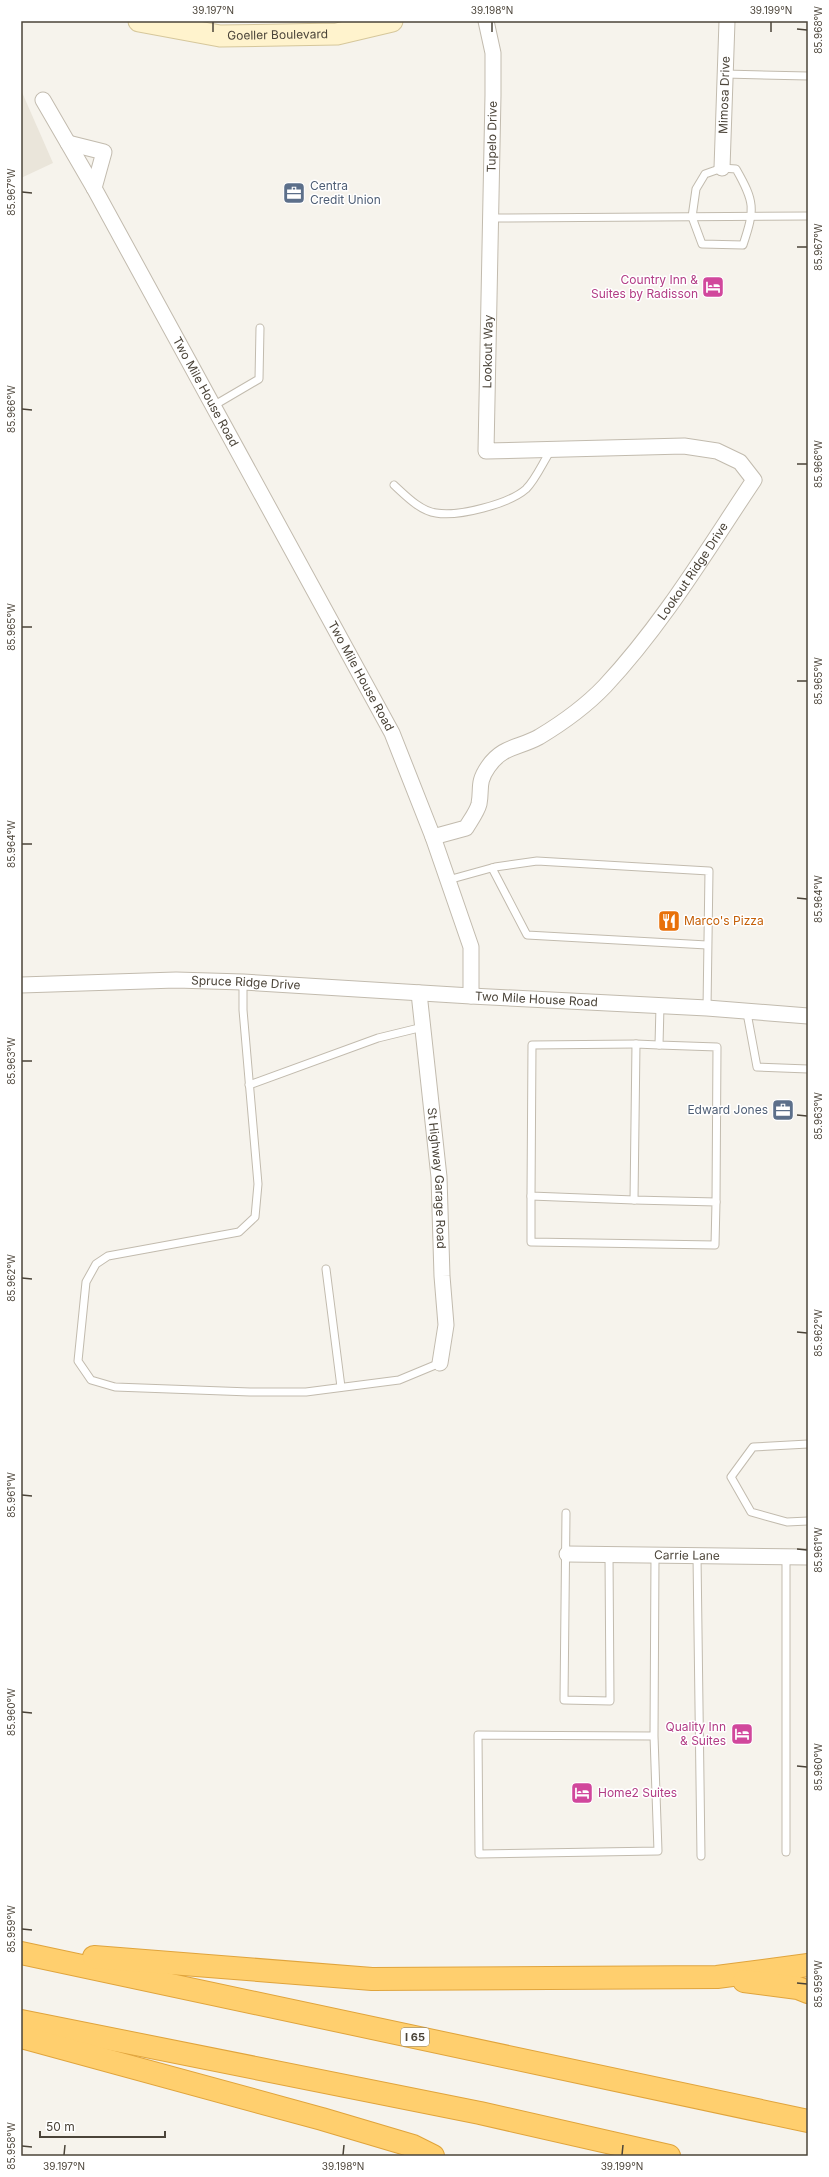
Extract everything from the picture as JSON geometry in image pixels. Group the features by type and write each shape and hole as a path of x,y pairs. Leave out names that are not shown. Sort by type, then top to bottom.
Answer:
{"highway":[{"path":"21,1952 372,1979 717,1977 808,1965"},
{"name":"I 65","path":"21,1952 808,2122"},
{"path":"717,1977 798,1988 808,1992"},
{"path":"21,2021 480,2113 669,2156"},
{"path":"21,2036 322,2119 413,2146 433,2156"}],"street":[{"name":"Goeller Boulevard","path":"139,21 220,36 337,34 392,21"},
{"name":"Tupelo Drive","path":"486,21 493,53 490,253"},
{"name":"Mimosa Drive","path":"722,168 727,21"},
{"path":"43,100 68,144 104,152 94,188"},
{"name":"Two Mile House Road","path":"68,144 94,188 392,733 433,837 471,946 471,996 707,1008 808,1016"},
{"name":"Lookout Way","path":"486,451 490,253"},
{"name":"Lookout Ridge Drive","path":"433,837 466,828 479,805 480,782 488,766 501,752 537,738 550,730 582,709 606,685 631,656 676,596 754,480 740,462 717,451 684,446 552,448 486,451"},
{"name":"Spruce Ridge Drive","path":"21,985 176,980 243,982 471,996"},
{"name":"St Highway Garage Road","path":"419,993 439,1177 442,1276 446,1325 440,1363"},
{"name":"Carrie Lane","path":"567,1554 808,1557"}],"lane":[{"path":"725,74 808,76"},
{"path":"722,168 736,169 749,191 752,216 743,245 702,244 692,217 696,189 705,174 722,168"},
{"path":"491,218 808,216"},
{"path":"213,406 259,379 260,328"},
{"path":"394,484 412,501 436,513 472,511 503,502 526,488 552,448"},
{"path":"448,880 492,868 537,862 709,871 707,1008"},
{"path":"492,868 527,936 707,945"},
{"path":"243,982 243,1010 258,1184 255,1217 239,1232 108,1256 96,1264 86,1282 78,1361 91,1380 115,1387 250,1392 306,1392 399,1380 440,1363"},
{"path":"659,1045 660,1006"},
{"path":"748,1012 757,1067 808,1069"},
{"path":"249,1085 378,1038 423,1027"},
{"path":"634,1200 636,1044"},
{"path":"636,1044 717,1047 715,1245 531,1242 532,1045 636,1044"},
{"path":"532,1196 716,1202"},
{"path":"326,1269 341,1388"},
{"path":"808,1444 752,1447 731,1477 750,1512 787,1522 808,1520"},
{"path":"566,1513 567,1554 564,1700 610,1701 609,1555"},
{"path":"654,1736 478,1735 478,1854 658,1851 654,1736 655,1556"},
{"path":"698,1556 701,1856"},
{"path":"786,1557 786,1852"}],"shaded area":[{"path":"21,90 53,163 21,178"}],"place":[{"name":"Centra Credit Union","path":"294,193"},
{"name":"Country Inn & Suites by Radisson","path":"713,287"},
{"name":"Marco's Pizza","path":"669,921"},
{"name":"Edward Jones","path":"783,1110"},
{"name":"Quality Inn & Suites","path":"742,1734"},
{"name":"Home2 Suites","path":"582,1793"}]}
